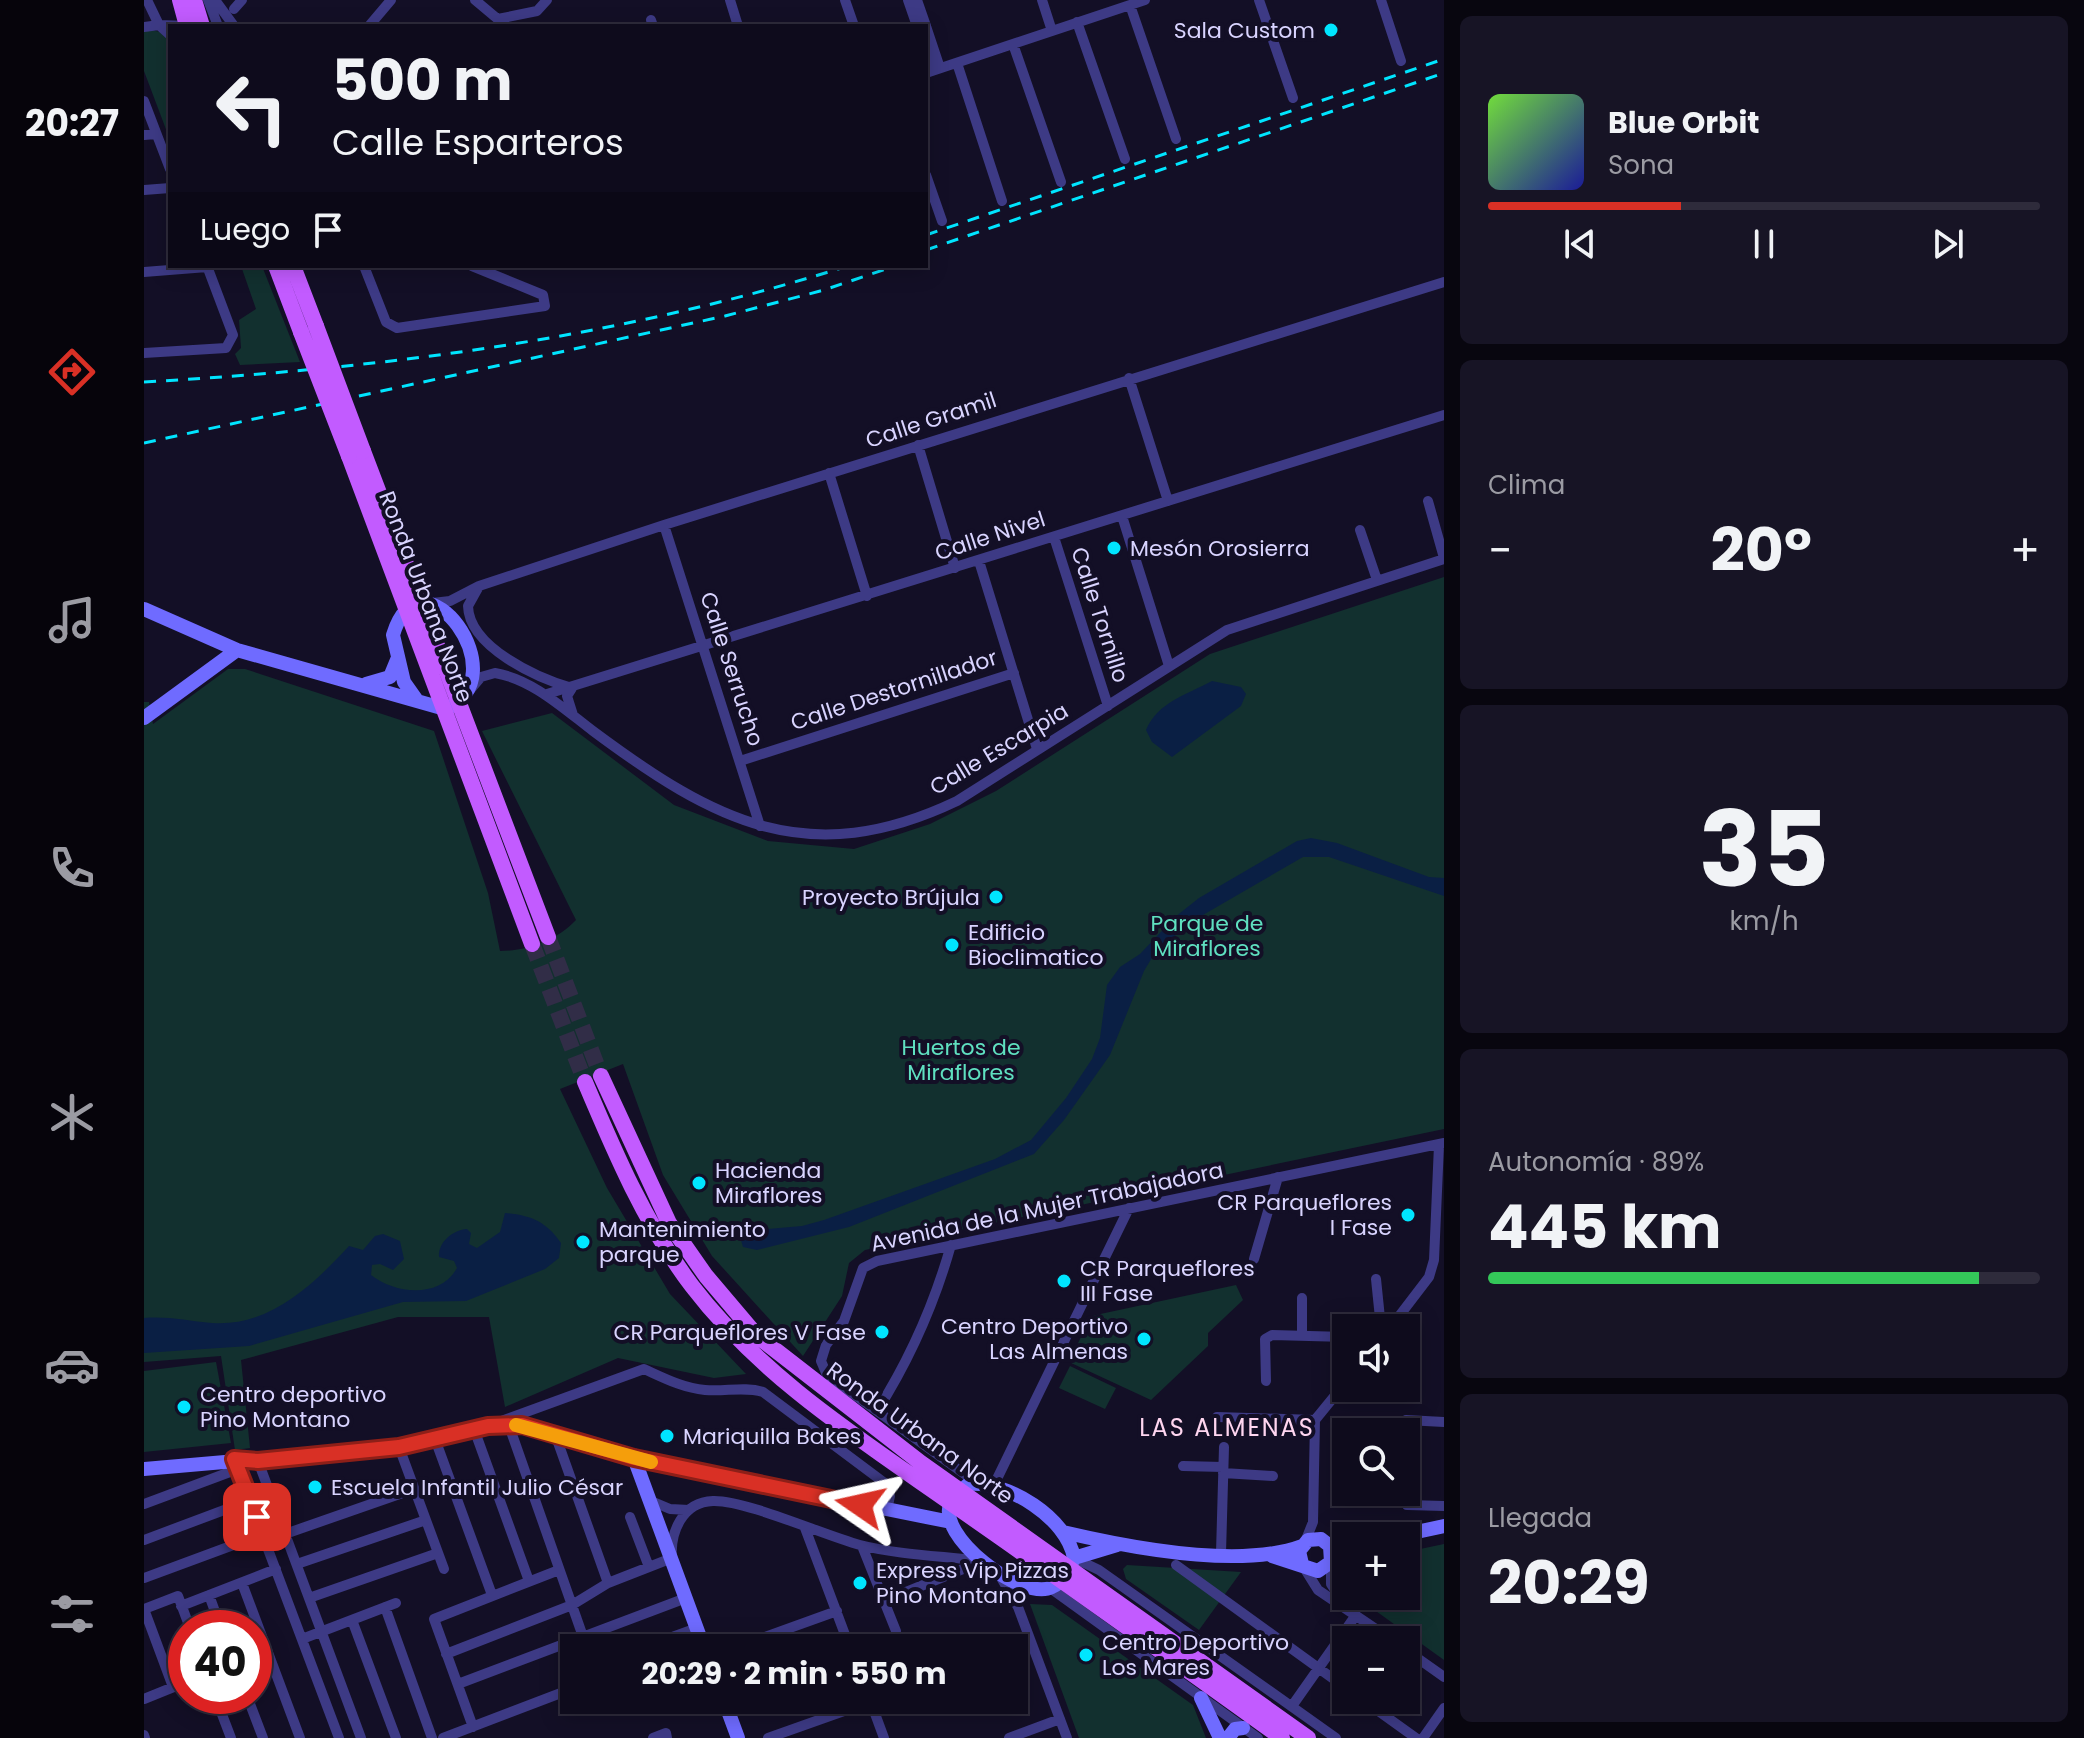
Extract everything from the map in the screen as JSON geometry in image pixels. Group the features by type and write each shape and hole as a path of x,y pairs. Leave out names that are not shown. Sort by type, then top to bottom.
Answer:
{"main road":[{"path":"180,0 187,24"},
{"path":"194,0 201,24"},
{"name":"Ronda Urbana Norte","path":"277,268 309,329"},
{"name":"Ronda Urbana Norte","path":"294,268 309,329 356,453 420,605 548,937"},
{"name":"Ronda Urbana Norte","path":"458,701 532,944"},
{"name":"Ronda Urbana Norte","path":"593,1079 650,1223 717,1317 757,1357 815,1405 956,1497 1064,1574 1282,1738"},
{"name":"Ronda Urbana Norte","path":"1064,1574 1308,1738"}],"street":[{"path":"147,0 159,25 168,33"},
{"path":"208,0 217,24"},
{"path":"215,0 233,24"},
{"path":"371,24 391,0"},
{"path":"475,0 500,23 537,11 547,0"},
{"path":"730,0 737,24"},
{"path":"845,0 853,24"},
{"path":"908,0 916,24"},
{"path":"917,0 925,24"},
{"path":"1042,0 1052,31"},
{"path":"928,39 933,71 1145,0"},
{"path":"1259,0 1293,98"},
{"path":"1381,0 1401,61"},
{"path":"1130,5 1176,139"},
{"path":"535,24 537,11"},
{"path":"1077,22 1125,159"},
{"path":"144,27 168,25"},
{"path":"1013,44 1061,182"},
{"path":"957,63 1002,201"},
{"path":"144,101 168,164"},
{"path":"144,135 156,134"},
{"path":"928,181 942,221"},
{"path":"144,190 168,188"},
{"path":"144,272 194,268"},
{"path":"144,353 226,348 233,335 207,268"},
{"path":"365,268 386,322 397,328 545,306 543,295 477,268"},
{"name":"Calle Gramil","path":"420,605 450,601 479,586 664,525 1444,282"},
{"path":"1129,378 1168,501"},
{"name":"Calle Nivel","path":"547,694 1444,415"},
{"path":"918,445 955,568"},
{"path":"829,473 867,596"},
{"path":"1428,501 1444,558"},
{"path":"1122,516 1169,666"},
{"name":"Calle Serrucho","path":"664,525 760,826"},
{"path":"1360,530 1377,580"},
{"name":"Calle Tornillo","path":"1054,537 1108,706"},
{"name":"Calle Escarpia","path":"458,701 487,673 511,677 547,694 682,794 721,814 760,826 819,834 871,831 918,820 994,779 1227,630 1444,558"},
{"path":"979,561 1037,749"},
{"path":"479,586 468,606 468,619 478,636 530,671 572,688 568,705 573,716"},
{"path":"144,609 237,650 353,684 416,699 458,701 474,676 466,643 452,616 420,605 393,635 397,660 416,699"},
{"path":"144,718 237,650"},
{"path":"353,684 384,681 394,671 397,660"},
{"name":"Calle Destornillador","path":"740,761 1014,673"},
{"path":"1401,1314 1429,1277 1434,1260 1442,1144"},
{"name":"Avenida de la Mujer Trabajadora","path":"977,1483 827,1375 821,1361 826,1345 844,1321 863,1268 877,1261 951,1245 1442,1144"},
{"path":"1254,1259 1278,1177"},
{"path":"994,1485 1129,1208"},
{"path":"877,1411 900,1374 935,1301 951,1245"},
{"path":"1376,1279 1380,1314"},
{"path":"1302,1298 1302,1335"},
{"path":"1266,1381 1265,1339 1272,1335 1332,1336"},
{"path":"144,1469 236,1464 399,1447 507,1422 644,1369 681,1386 707,1391 751,1388 763,1392 886,1484 890,1496 887,1510"},
{"path":"1332,1399 1315,1420 1313,1522 1303,1544 1302,1565 1318,1590 1372,1626"},
{"path":"1217,1417 1315,1420"},
{"path":"1420,1421 1444,1422"},
{"path":"507,1422 634,1458 951,1522"},
{"path":"507,1422 582,1634"},
{"path":"481,1427 529,1581"},
{"path":"555,1434 608,1583"},
{"path":"435,1439 492,1595"},
{"path":"399,1447 444,1569"},
{"path":"1221,1553 1224,1447"},
{"path":"634,1458 699,1634"},
{"path":"258,1461 361,1738"},
{"path":"236,1464 338,1738"},
{"path":"144,1504 236,1464"},
{"path":"1183,1466 1273,1476"},
{"path":"1034,1588 998,1572 963,1543 951,1522 956,1497 969,1484 994,1485 1016,1495 1063,1532 1072,1545 1064,1574"},
{"path":"285,1534 414,1489"},
{"path":"144,1540 251,1500"},
{"path":"651,1501 670,1509 689,1510 714,1501 862,1546 982,1561"},
{"path":"1420,1505 1444,1506"},
{"path":"672,1558 670,1541 676,1524 689,1510"},
{"path":"630,1517 649,1567"},
{"path":"297,1564 426,1520"},
{"path":"1313,1522 1331,1561 1335,1593 1354,1614"},
{"path":"1420,1531 1444,1526"},
{"path":"805,1528 845,1634"},
{"path":"1063,1532 1117,1544 1260,1554 1318,1571 1331,1561"},
{"path":"144,1578 263,1534"},
{"path":"1260,1554 1303,1544 1332,1542"},
{"path":"1018,1607 1024,1593 1064,1574 1093,1552 1117,1544"},
{"path":"862,1546 896,1631"},
{"path":"1093,1552 1092,1561 1099,1570 1336,1738"},
{"path":"309,1598 438,1553"},
{"path":"446,1654 572,1605 608,1583 672,1558"},
{"path":"884,1601 982,1561"},
{"path":"1176,1565 1332,1678"},
{"path":"181,1606 276,1569"},
{"path":"473,1727 434,1619 559,1570"},
{"path":"1064,1574 1099,1570"},
{"path":"998,1572 1018,1607 1067,1738"},
{"path":"1064,1574 1201,1698 1258,1738"},
{"path":"242,1583 300,1738"},
{"path":"209,1595 214,1610"},
{"path":"168,1674 144,1609 178,1596 183,1610"},
{"path":"605,1634 686,1598"},
{"path":"302,1639 396,1603"},
{"path":"385,1607 432,1738"},
{"path":"773,1634 837,1611"},
{"path":"1292,1706 1354,1614"},
{"path":"352,1620 396,1738"},
{"path":"680,1634 697,1628"},
{"path":"458,1684 560,1651"},
{"path":"1420,1660 1444,1677"},
{"path":"144,1699 168,1689"},
{"path":"443,1738 560,1693"},
{"path":"1201,1698 1220,1738"},
{"path":"1423,1738 1444,1708"},
{"path":"222,1714 231,1738"},
{"path":"254,1714 263,1738"},
{"path":"729,1714 738,1738"},
{"path":"768,1738 836,1714"},
{"path":"875,1714 884,1738"},
{"path":"1383,1714 1416,1738"},
{"path":"1009,1738 1060,1719"},
{"path":"1228,1738 1235,1729 1243,1728"},
{"path":"653,1738 666,1736"}],"green space":[{"path":"144,32 161,32 168,38 168,135 144,71"},
{"path":"242,268 263,268 300,362 240,365 235,354 241,348 239,320 256,309"},
{"name":"Parque de Miraflores","path":"1444,577 1444,1129 865,1250 849,1263 842,1296 803,1356 712,1256 663,1175 623,1064 560,1089 607,1188 670,1294 746,1374 714,1378 618,1358 505,1407 489,1317 398,1317 241,1360 250,1448 235,1450 221,1356 144,1362 144,702 149,702 153,724 228,669 245,669 434,731 488,893 500,951 511,950 551,939 576,920 482,731 552,713 674,805 768,841 854,849 930,824 996,791 1210,654"},
{"name":"Centro Deportivo Las Almenas","path":"1236,1285 1243,1300 1208,1333 1208,1346 1151,1400 1069,1362 1091,1316"},
{"name":"Centro deportivo Pino Montano","path":"216,1362 231,1443 144,1452 144,1371"},
{"path":"1070,1366 1116,1388 1105,1409 1059,1388"},
{"path":"1444,1544 1444,1660 1420,1643 1420,1626 1397,1626 1374,1610 1420,1610 1420,1549"},
{"path":"1127,1565 1241,1572 1199,1630 1126,1579 1123,1569"},
{"name":"Centro Deportivo Los Mares","path":"1030,1604 1052,1605 1193,1705 1206,1738 1079,1738"}],"water":[{"path":"1212,681 1241,687 1246,694 1241,706 1172,757 1152,742 1146,730 1151,720 1165,706"},
{"path":"1311,838 1337,843 1429,877 1444,878 1444,896 1329,857 1303,857 1196,919 1156,951 1144,971 1110,1055 1064,1120 1034,1154 849,1227 757,1250 743,1247 740,1237 746,1231 802,1226 824,1220 995,1159 1031,1140 1066,1098 1092,1059 1100,1038 1107,985 1120,967 1140,954 1175,917 1199,898 1297,841"},
{"path":"505,1213 522,1215 549,1229 561,1243 559,1258 545,1269 466,1301 403,1302 249,1346 144,1353 144,1318 212,1323 253,1318 306,1288 349,1246 363,1250 375,1236 383,1234 400,1241 404,1259 393,1270 380,1264 372,1265 371,1275 404,1289 429,1289 440,1285 457,1268 454,1261 439,1257 441,1246 447,1238 467,1229 471,1233 469,1244 477,1248 500,1232"}],"tunnel":[{"path":"548,937 601,1076"},
{"path":"532,944 585,1082"}],"railway":[{"path":"928,234 1444,59"},
{"path":"928,249 1444,73"},
{"path":"144,382 324,368 500,346 674,313 841,268"},
{"path":"144,443 725,316 824,290 889,268"}],"slow traffic":[{"path":"516,1425 651,1462"}],"place":[{"name":"Sala Custom","path":"1331,30"},
{"name":"Mesón Orosierra","path":"1114,548"},
{"name":"Proyecto Brújula","path":"996,897"},
{"name":"Edificio Bioclimatico","path":"952,945"},
{"name":"Hacienda Miraflores","path":"699,1183"},
{"name":"CR Parqueflores I Fase","path":"1408,1215"},
{"name":"Mantenimiento parque","path":"583,1242"},
{"name":"CR Parqueflores III Fase","path":"1064,1281"},
{"name":"CR Parqueflores V Fase","path":"882,1332"},
{"name":"Centro Deportivo Las Almenas","path":"1144,1339"},
{"name":"Centro deportivo Pino Montano","path":"184,1407"},
{"name":"Mariquilla Bakes","path":"667,1436"},
{"name":"Escuela Infantil Julio César","path":"315,1487"},
{"name":"Express Vip Pizzas Pino Montano","path":"860,1583"},
{"name":"Centro Deportivo Los Mares","path":"1086,1655"}],"district":[{"name":"LAS ALMENAS","path":"1227,1427"}],"route":[{"path":"257,1517 234,1459 258,1461 399,1447 488,1426 522,1425 634,1458 860,1505"}],"park label":[{"name":"Huertos de Miraflores","path":"961,1060"}]}
